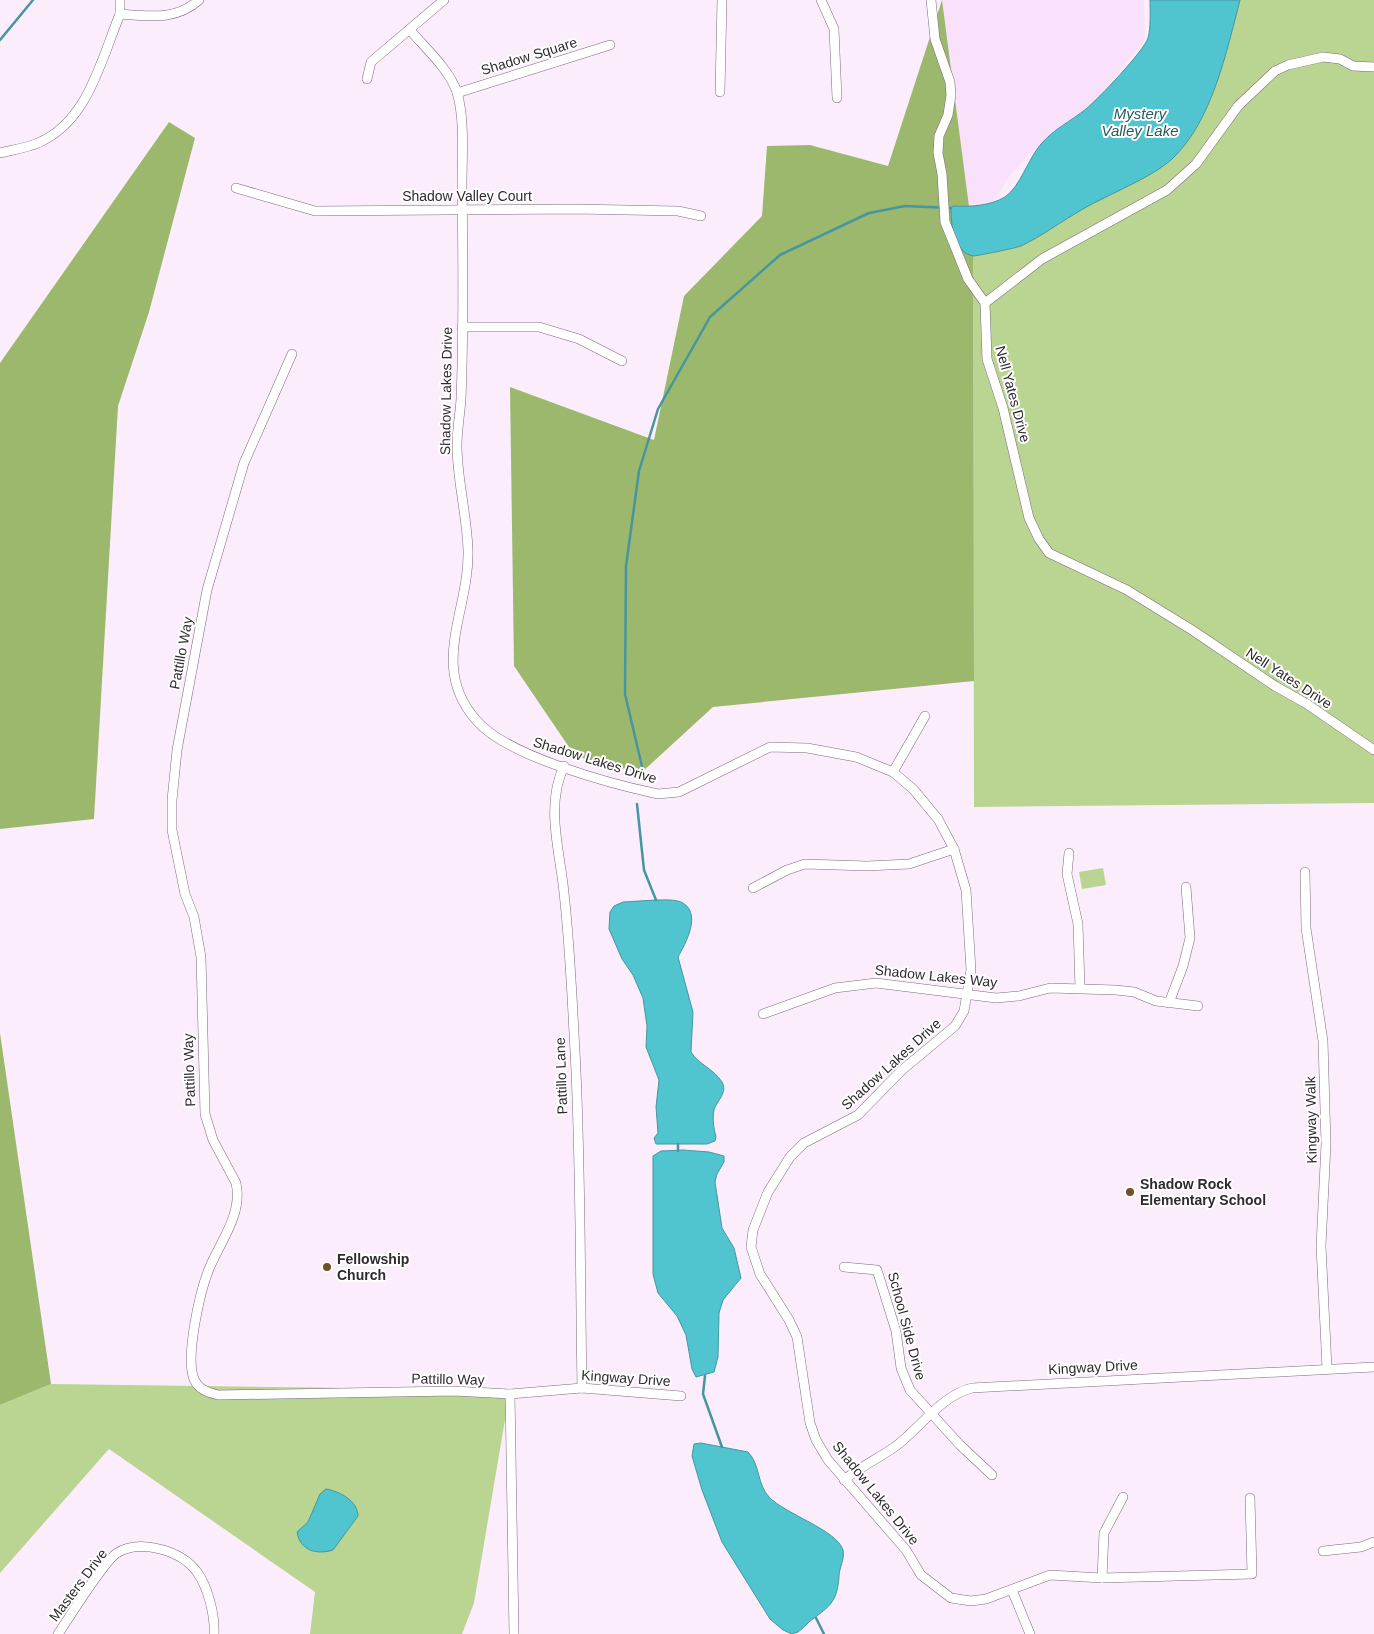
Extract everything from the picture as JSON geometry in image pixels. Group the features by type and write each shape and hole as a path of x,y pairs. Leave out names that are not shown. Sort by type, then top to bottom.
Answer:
{"street":[{"path":"0,153 37,144 66,126 87,95 120,14 120,0"},
{"path":"120,14 164,17 193,5 199,0"},
{"path":"367,79 372,62 444,0"},
{"path":"720,92 722,0"},
{"path":"821,0 834,29 837,98"},
{"path":"931,0 935,39 950,82 951,95 948,115 939,136 938,153 945,222 968,279 985,303 1042,259 1167,190 1196,164 1238,106 1275,71 1288,65 1323,58 1340,59 1353,66 1374,67"},
{"name":"Shadow Lakes Drive","path":"410,30 449,76 457,92 461,128 462,327 461,401 457,445 468,549 467,568 456,624 452,666 455,685 477,722 525,754 658,794 679,792 770,746 807,748 856,757 893,772 913,789 938,819 954,849 966,890 971,970 969,994 964,1011 955,1026 902,1070 877,1094 869,1105 843,1125 804,1143 790,1157 768,1192 753,1230 751,1247 760,1274 790,1320 797,1337 805,1401 816,1440 844,1480 906,1550 921,1575 938,1591 951,1598 971,1601 1012,1590 1050,1575 1102,1578 1252,1574 1250,1498"},
{"name":"Shadow Square","path":"457,92 610,45"},
{"name":"Shadow Valley Court","path":"236,188 315,211 575,209 678,211 701,216"},
{"name":"Nell Yates Drive","path":"985,303 987,359 1003,408 1030,518 1039,540 1049,553 1127,590 1192,630 1274,686 1307,704 1374,750"},
{"path":"462,327 539,327 579,339 622,361"},
{"name":"Pattillo Way","path":"292,354 241,471 207,590 177,750 172,800 172,830 185,894 194,917 201,957 204,1106 206,1122 236,1183 238,1193 236,1207 224,1240 209,1268 201,1293 192,1346 191,1370 199,1387 218,1395 454,1391 510,1394"},
{"path":"893,772 925,716"},
{"name":"Pattillo Lane","path":"564,766 558,780 554,804 555,833 564,892 575,1052 582,1388"},
{"path":"753,888 787,870 805,864 867,866 909,864 954,849"},
{"path":"1070,853 1067,874 1078,924 1080,988"},
{"name":"Kingway Walk","path":"1305,872 1306,928 1323,1042 1326,1151 1321,1246 1327,1368"},
{"path":"1169,1003 1183,966 1190,938 1186,888"},
{"name":"Shadow Lakes Way","path":"763,1014 836,988 876,983 996,998 1019,996 1050,988 1080,988 1134,992 1156,1001 1198,1006"},
{"name":"School Side Drive","path":"844,1267 878,1270 896,1331 903,1375 910,1390 932,1415"},
{"name":"Kingway Drive","path":"844,1480 864,1464 894,1448 958,1392 972,1388 1374,1367"},
{"name":"Kingway Drive","path":"510,1394 582,1388 680,1396"},
{"path":"510,1394 514,1634"},
{"path":"932,1415 992,1475"},
{"path":"1102,1578 1104,1533 1123,1497"},
{"path":"1323,1551 1361,1547 1374,1542"},
{"name":"Masters Drive","path":"58,1634 116,1554 134,1547 167,1552 179,1557 196,1571 206,1588 214,1634"},
{"path":"1012,1590 1030,1634"}],"shaded area":[{"path":"942,0 1144,0 1145,40 1098,98 1061,136 1033,151 1010,175 973,237"}],"green space":[{"path":"942,0 973,237 974,681 713,707 641,773 575,756 514,666 510,387 654,440 684,296 762,216 767,146 810,145 888,166"},
{"path":"1231,0 1374,0 1374,803 974,807 973,237"},
{"path":"169,122 195,138 149,312 118,406 94,819 0,829 0,363"},
{"path":"1103,868 1106,885 1082,889 1079,872"},
{"path":"0,1033 51,1384 0,1405"},
{"path":"51,1384 510,1390 474,1603 462,1634 310,1634 315,1592 109,1449 0,1573 0,1405"}],"water":[{"name":"Mystery Valley Lake","path":"1150,0 1240,0 1230,41 1208,106 1186,144 1172,159 1153,173 1083,209 1021,246 976,256 966,253 961,249 954,236 951,208 953,206 986,204 999,200 1015,187 1041,144 1051,134 1092,104 1120,75 1145,44 1149,34"},
{"path":"670,900 683,903 689,908 691,915 692,922 688,937 678,957 693,1012 691,1052 719,1077 724,1086 723,1093 713,1113 715,1141 707,1144 656,1144 654,1138 658,1133 656,1107 659,1080 646,1047 647,1026 643,998 633,975 622,959 609,929 610,912 614,906 623,902"},
{"path":"661,1151 709,1152 724,1156 724,1162 715,1182 722,1228 734,1248 741,1278 723,1300 719,1313 718,1357 714,1372 696,1377 692,1369 686,1335 677,1316 658,1293 653,1274 653,1156"},
{"path":"701,1443 748,1452 755,1462 762,1486 769,1497 786,1510 831,1536 839,1543 843,1550 838,1586 834,1599 798,1632 792,1634 783,1630 770,1619 722,1542 702,1490 692,1456 694,1444"},
{"path":"326,1489 336,1492 351,1501 355,1506 358,1516 333,1550 315,1552 302,1544 297,1532 308,1522 320,1494"}],"waterway":[{"path":"0,40 33,0"},
{"path":"644,775 625,694 626,566 639,471 658,409 710,317 780,255 869,213 905,206 951,208"},
{"path":"637,804 644,870 656,900"},
{"path":"678,1144 678,1151"},
{"path":"705,1376 703,1394 722,1447"},
{"path":"816,1618 824,1634"}],"place":[{"name":"Shadow Rock Elementary School","path":"1130,1192"},
{"name":"Fellowship Church","path":"327,1267"}]}
